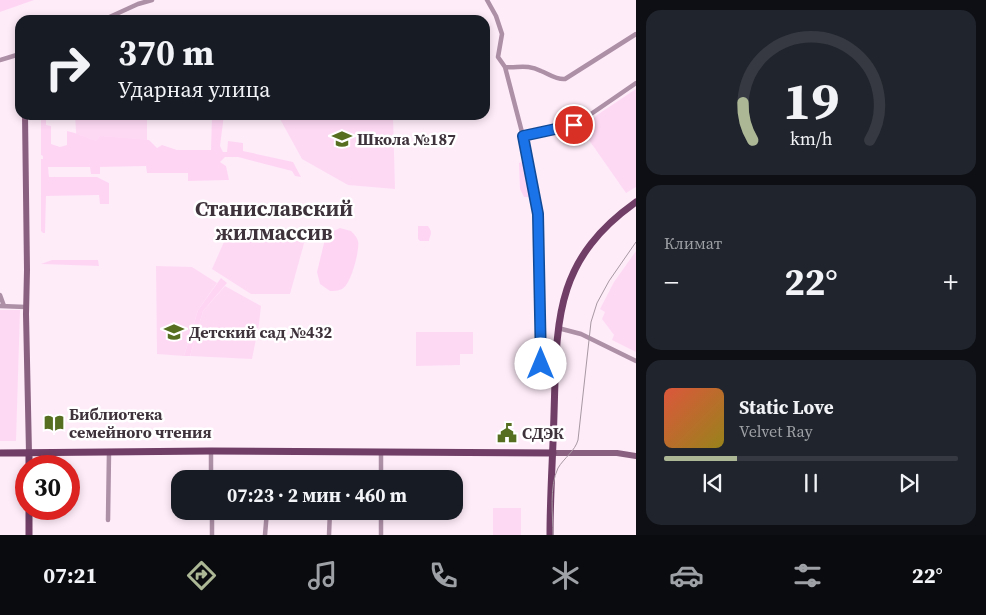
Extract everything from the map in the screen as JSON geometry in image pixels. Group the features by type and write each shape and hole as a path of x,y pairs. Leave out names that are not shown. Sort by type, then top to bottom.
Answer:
{"main road":[{"path":"550,535 560,309 577,265 613,220 636,202"},
{"path":"0,453 211,451 553,453"},
{"path":"29,520 29,535"}],"street":[{"path":"114,15 152,0"},
{"path":"486,0 501,27 502,41 498,57 504,67 523,136 538,214 541,364 556,369"},
{"path":"504,67 521,66 540,70 560,80 565,79 636,34"},
{"path":"0,60 15,56"},
{"path":"523,136 574,125 636,83"},
{"path":"25,120 28,453"},
{"path":"0,294 2,306 26,307"},
{"path":"558,328 580,334 636,361"},
{"path":"211,451 212,470"},
{"path":"108,520 109,452"},
{"path":"381,452 381,470"},
{"path":"553,453 636,456"},
{"path":"212,520 212,535"},
{"path":"266,520 266,535"},
{"path":"329,535 330,520"},
{"path":"381,520 381,535"}],"shaded area":[{"path":"0,0 34,0 0,12"},
{"path":"636,89 636,187 626,193 582,130 597,115"},
{"path":"41,120 46,120 46,125 51,126 51,144 60,147 67,145 67,131 96,141 100,136 149,140 157,148 162,145 177,150 211,150 212,120 223,120 220,146 223,152 227,152 228,141 243,143 243,151 293,162 301,177 295,176 292,171 238,157 225,157 220,162 226,166 229,180 188,181 188,173 147,173 146,166 100,167 100,174 91,174 90,167 48,167 49,177 97,177 109,183 109,204 100,204 99,195 46,196 45,233 43,233 41,231 41,159 43,159 43,156 41,155"},
{"path":"75,120 147,120 147,148 77,148"},
{"name":"Школа №187","path":"281,120 393,120 395,189 348,185 302,159"},
{"path":"525,162 531,195 529,197 524,197 520,189 519,163"},
{"path":"231,226 308,229 290,294 251,294 212,269"},
{"path":"418,226 428,226 431,233 429,241 420,241 418,239"},
{"path":"340,228 351,231 355,236 358,241 358,252 349,281 342,289 330,291 320,284 317,272 325,239 329,233"},
{"path":"636,251 636,352 612,340 614,335 602,319 605,312 600,309 614,282"},
{"path":"52,260 98,260 99,266 41,264"},
{"name":"Детский сад №432","path":"156,266 192,267 217,283 198,310 184,356 157,354"},
{"path":"221,278 227,283 203,311 190,356 184,356 198,310"},
{"path":"225,286 261,306 252,359 190,356 203,311"},
{"path":"0,310 20,310 16,441 0,441"},
{"path":"416,332 473,332 473,354 460,354 460,365 416,366"},
{"path":"493,508 521,508 521,535 493,535"}],"tram line":[{"path":"553,535 553,484 558,468 578,440 591,322 597,303 609,281 636,242"}],"place":[{"name":"Школа №187","path":"342,139"},
{"name":"Детский сад №432","path":"174,332"},
{"name":"Библиотека семейного чтения","path":"54,423"},
{"name":"СДЭК","path":"507,433"}],"district":[{"name":"Станиславский жилмассив","path":"274,221"}],"route":[{"path":"541,364 538,214 523,136 574,125"}]}
